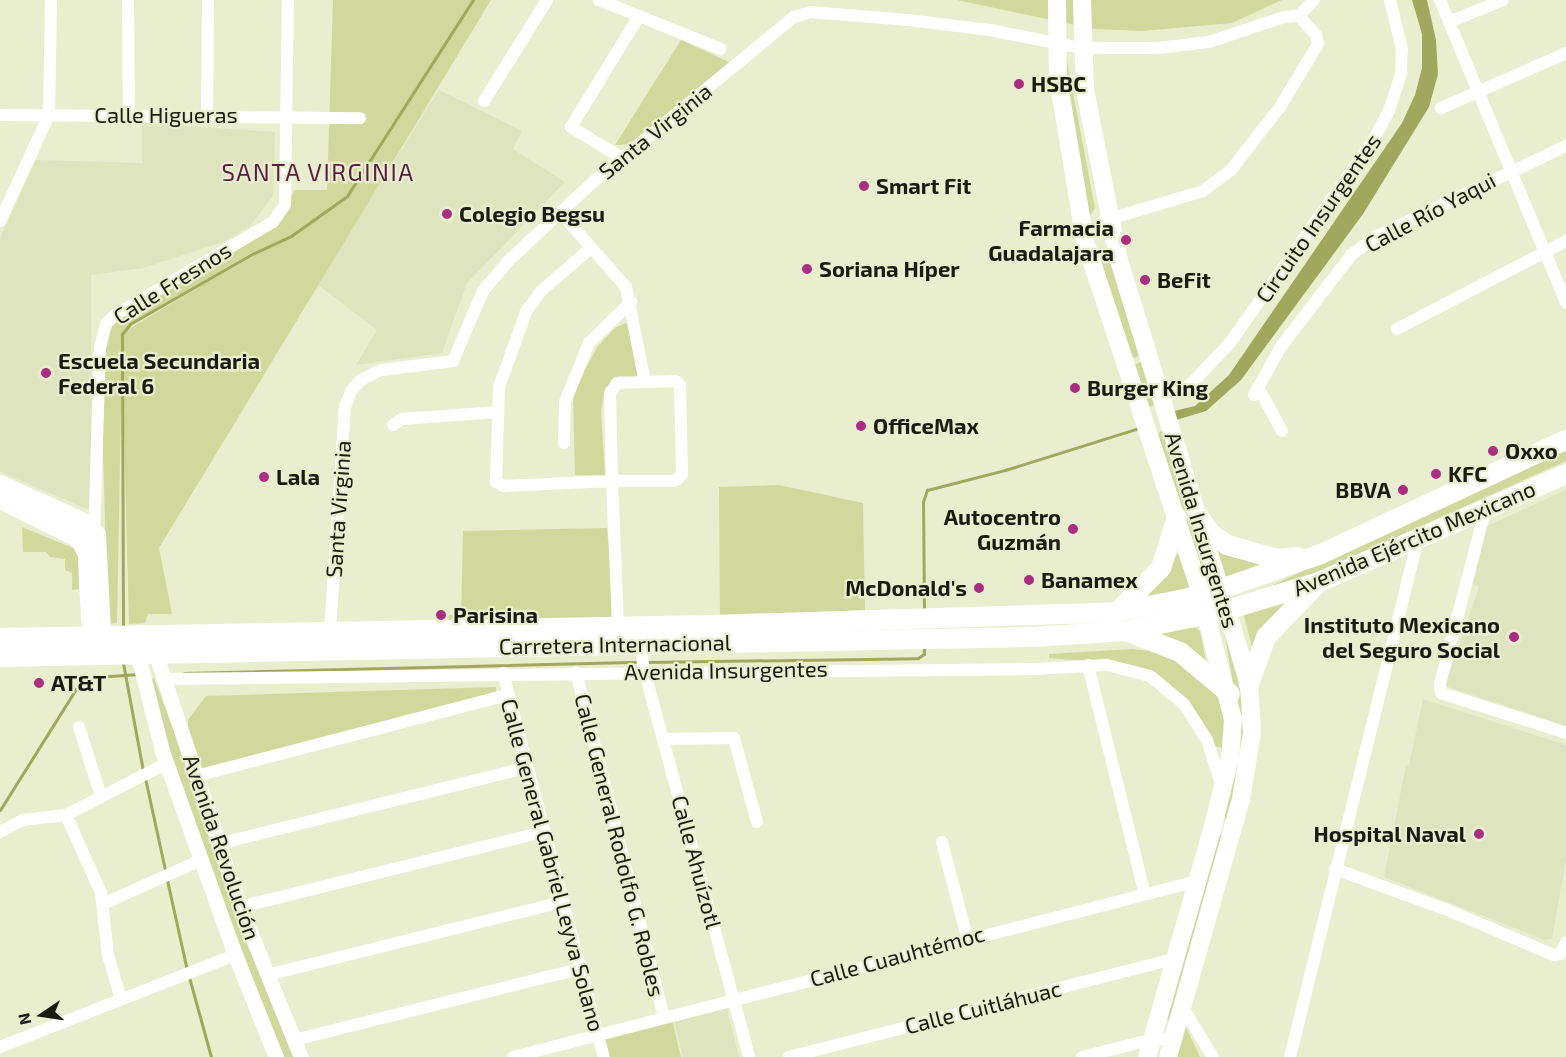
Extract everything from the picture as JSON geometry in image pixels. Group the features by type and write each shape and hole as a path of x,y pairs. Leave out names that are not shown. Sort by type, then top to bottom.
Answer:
{"main road":[{"name":"Avenida Insurgentes","path":"1057,0 1058,78 1084,241 1149,432 1230,694 1232,735 1222,787 1198,881 1147,1057"},
{"name":"Avenida Insurgentes","path":"1082,0 1081,40 1085,90 1109,214 1148,357 1222,590 1249,684 1252,733 1233,830 1170,1048"},
{"path":"1125,365 1148,357"},
{"name":"Avenida Ejército Mexicano","path":"1321,554 1566,440"},
{"name":"Avenida Ejército Mexicano","path":"1227,610 1319,582 1566,474"},
{"path":"0,484 84,522 121,645"},
{"path":"0,500 91,541"},
{"path":"1117,612 1161,568 1176,517"},
{"path":"1198,517 1210,533 1243,551 1277,559 1321,554"},
{"name":"Carretera Internacional","path":"0,657 121,645 330,631 618,626 1033,627 1126,631 1203,606 1222,590 1321,554"},
{"path":"1249,684 1266,637 1319,582"},
{"name":"Carretera Internacional","path":"1033,627 1117,612 1203,606 1227,610"},
{"name":"Carretera Internacional","path":"0,638 121,645 641,648 911,628"},
{"path":"1126,631 1180,652 1230,694"},
{"path":"1213,826 1233,830"}],"street":[{"path":"0,221 50,110 51,0"},
{"path":"128,0 129,114"},
{"path":"207,114 208,0"},
{"path":"287,115 288,0"},
{"path":"484,101 547,0"},
{"path":"599,0 721,49"},
{"path":"1056,38 1157,48 1209,42 1284,17 1299,16 1314,0"},
{"name":"Circuito Insurgentes","path":"1162,401 1190,385 1229,344 1374,139 1389,111 1401,73 1402,49 1390,0"},
{"path":"1440,0 1566,303"},
{"path":"1449,22 1503,0"},
{"name":"Santa Virginia","path":"330,631 345,407 351,391 361,380 381,370 453,361 483,291 560,212 622,158 802,13 1056,38"},
{"path":"622,158 571,127 639,16"},
{"path":"1084,241 1109,214 1116,217 1203,192 1231,170 1280,107 1318,44 1316,34 1299,16"},
{"path":"1442,108 1566,54"},
{"name":"Calle Higueras","path":"0,115 50,110 129,114 360,118"},
{"name":"Calle Fresnos","path":"91,541 100,348 106,324 280,217 287,198 287,115"},
{"name":"Calle Río Yaqui","path":"1282,431 1256,391 1280,348 1351,255 1375,237 1510,170 1566,146"},
{"path":"560,212 626,287 631,302 645,382"},
{"path":"1397,329 1566,241"},
{"path":"591,248 532,302 502,373 498,412 499,485 612,481 678,479 682,474 680,385 675,381 617,383 612,387 612,481 618,626"},
{"path":"564,443 565,402 589,344 631,302"},
{"path":"393,425 402,418 498,412"},
{"path":"1485,511 1440,684 1441,693 1566,733"},
{"path":"1290,1057 1418,539"},
{"name":"Avenida Revolución","path":"121,645 164,679 240,907 301,1057"},
{"name":"Avenida Revolución","path":"121,645 167,763 235,955 276,1057"},
{"name":"Calle Ahuízotl","path":"641,648 644,669 749,1057"},
{"path":"1088,665 1144,892"},
{"name":"Avenida Insurgentes","path":"164,679 386,678 644,669 1036,669 1088,665 1128,668 1150,676 1184,704 1207,740 1222,787"},
{"name":"Calle General Rodolfo G. Robles","path":"576,672 664,1018"},
{"name":"Calle General Gabriel Leyva Solano","path":"503,673 578,969 604,1057"},
{"path":"196,776 508,695"},
{"path":"79,728 101,796"},
{"path":"664,739 734,738 757,822"},
{"path":"1,831 23,820 66,815 167,763"},
{"path":"218,843 526,768"},
{"path":"66,815 103,904 108,955 121,999"},
{"path":"240,907 543,832"},
{"path":"942,842 967,937"},
{"path":"103,904 201,860"},
{"path":"1335,869 1563,948"},
{"name":"Calle Cuauhtémoc","path":"513,1057 967,937 1144,892 1198,881"},
{"path":"267,975 561,902"},
{"path":"0,1047 235,955"},
{"name":"Calle Cuitláhuac","path":"789,1057 1176,958"},
{"path":"294,1040 578,969"},
{"path":"1183,1008 1213,1057"},
{"path":"1082,1057 1153,1039 1170,1048"}],"shaded area":[{"path":"333,0 491,0 159,548 172,614 148,614 145,623 129,624 122,355 117,623 108,624 100,348 115,315 280,217 295,190 327,190","holes":["251,253 252,255 124,332 130,324"]},
{"path":"957,0 1282,0 1232,23 1142,31 1094,29"},
{"path":"1412,0 1427,0 1436,40 1438,74 1429,107 1363,214 1241,380 1206,411 1176,420 1174,411 1195,406 1229,375 1402,123 1415,95 1422,68 1422,34"},
{"path":"681,40 731,63 631,144 615,145"},
{"path":"1066,56 1095,208 1084,224 1068,138"},
{"name":"Colegio Begsu","path":"439,90 522,131 513,149 565,182 467,283 442,353 356,365 377,330 317,284"},
{"name":"Escuela Secundaria Federal 6","path":"142,123 275,132 273,196 250,226 223,242 143,268 91,275 92,511 0,472 0,238 36,160 142,163"},
{"path":"1098,255 1110,262 1139,355 1136,358 1132,357"},
{"path":"628,322 638,378 619,376 605,388 601,410 605,475 575,475 573,392 598,346 615,328"},
{"path":"1141,362 1156,404 1150,407 1134,364"},
{"path":"1166,431 1207,575 1203,579 1158,434"},
{"path":"1566,444 1566,461 1312,575 1271,586"},
{"path":"779,485 863,503 865,610 720,617 719,487"},
{"name":"Instituto Mexicano del Seguro Social","path":"1566,490 1566,726 1445,686 1479,587 1473,584 1487,526"},
{"path":"22,527 78,550 79,589 72,590 72,573 65,570 65,559 50,557 46,552 23,552"},
{"path":"607,528 615,622 449,628 448,615 461,615 463,531"},
{"path":"1216,545 1272,562 1223,580"},
{"path":"1179,552 1190,587 1151,598 1148,595"},
{"path":"1291,595 1253,651 1243,612"},
{"path":"1194,627 1200,631 1206,662 1157,634"},
{"path":"1224,630 1246,712 1247,739 1227,821 1224,816 1239,719"},
{"path":"1132,649 1168,653 1217,694 1224,714 1224,748 1214,746 1183,700 1123,664 1049,658 1049,654"},
{"path":"154,678 297,1057 283,1057 163,743 150,680"},
{"path":"496,687 496,695 202,771 188,733 188,720 206,696"},
{"name":"Hospital Naval","path":"1423,699 1566,745 1566,860 1552,939 1545,940 1384,877 1406,765 1409,765"},
{"path":"1218,834 1223,837 1172,1020 1165,1020"},
{"path":"726,1005 739,1057 683,1057 673,1018"},
{"path":"672,1019 681,1057 606,1057 600,1036"},
{"path":"1184,1023 1200,1057 1174,1057"}],"waterway":[{"path":"123,629 122,334 130,324 250,255 291,236 347,196 473,0"},
{"path":"924,612 923,502 927,490 1005,470 1139,428"},
{"path":"646,662 918,658 924,654 924,646"},
{"path":"184,673 640,662"},
{"path":"123,663 143,771"},
{"path":"0,810 76,689 96,677 135,674"},
{"path":"145,778 166,874"},
{"path":"167,880 187,970"},
{"path":"189,977 211,1057"}],"place":[{"name":"HSBC","path":"1019,84"},
{"name":"Smart Fit","path":"864,186"},
{"name":"Colegio Begsu","path":"447,214"},
{"name":"Farmacia Guadalajara","path":"1126,240"},
{"name":"Soriana Híper","path":"807,269"},
{"name":"BeFit","path":"1145,280"},
{"name":"Escuela Secundaria Federal 6","path":"46,373"},
{"name":"Burger King","path":"1075,388"},
{"name":"OfficeMax","path":"861,426"},
{"name":"Oxxo","path":"1493,451"},
{"name":"KFC","path":"1436,474"},
{"name":"Lala","path":"264,477"},
{"name":"BBVA","path":"1403,490"},
{"name":"Autocentro Guzmán","path":"1073,529"},
{"name":"Banamex","path":"1029,580"},
{"name":"McDonald's","path":"979,588"},
{"name":"Parisina","path":"441,615"},
{"name":"Instituto Mexicano del Seguro Social","path":"1514,637"},
{"name":"AT&T","path":"39,683"},
{"name":"Hospital Naval","path":"1479,834"}],"district":[{"name":"SANTA VIRGINIA","path":"318,172"}]}
